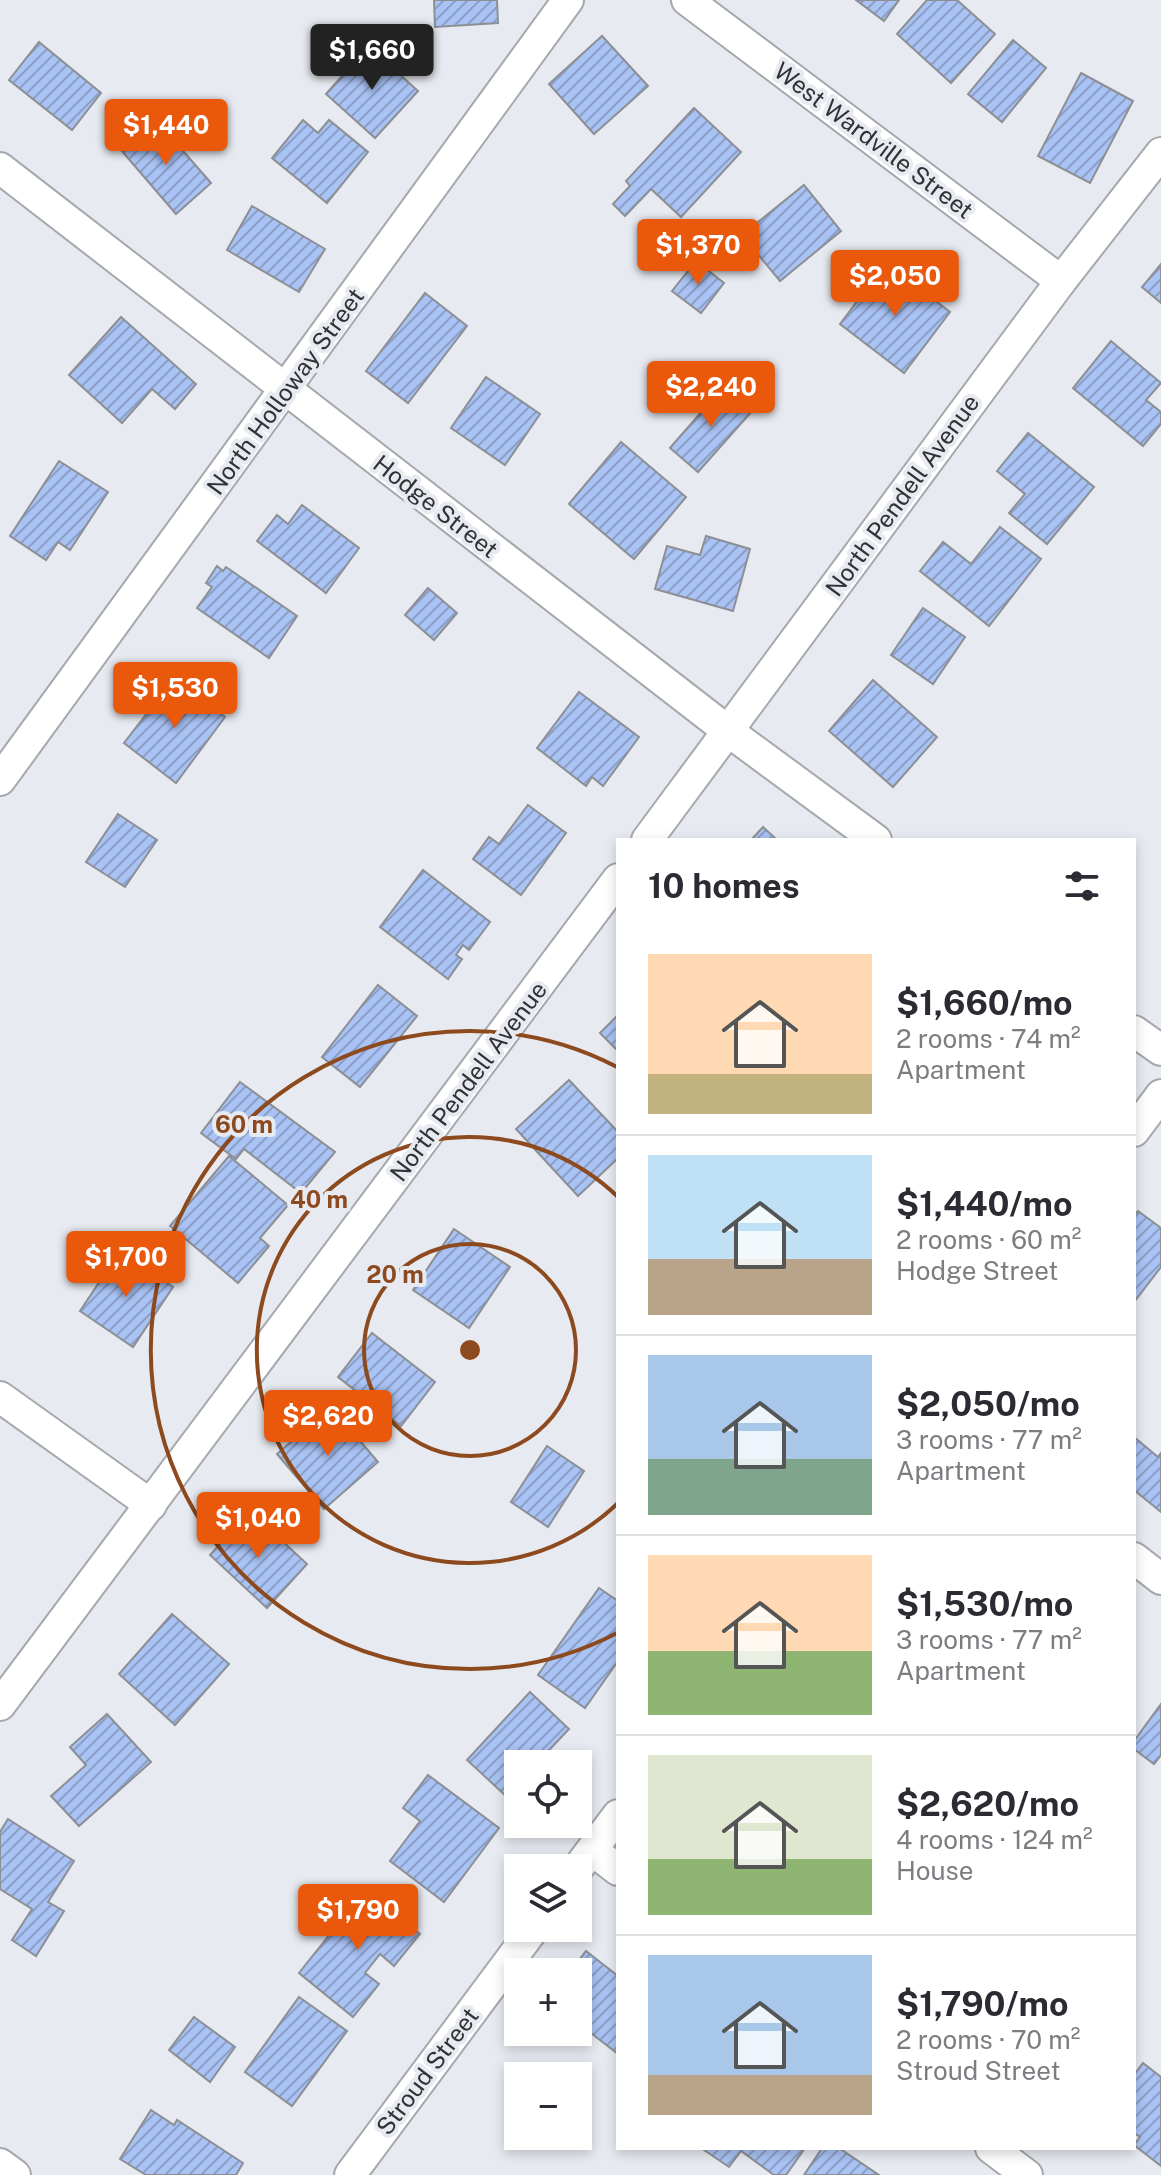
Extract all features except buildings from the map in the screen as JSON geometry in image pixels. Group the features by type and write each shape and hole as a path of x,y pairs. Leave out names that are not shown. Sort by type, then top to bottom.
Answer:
{"street":[{"name":"North Holloway Street","path":"0,780 568,0"},
{"name":"West Wardville Street","path":"687,0 1061,281"},
{"name":"North Pendell Avenue","path":"648,838 1061,281 1161,153"},
{"name":"Hodge Street","path":"0,168 728,731 873,838"},
{"name":"North Pendell Avenue","path":"0,1705 616,882"},
{"path":"1136,1032 1161,1050"},
{"path":"1136,1128 1161,1095"},
{"path":"0,1397 151,1505"},
{"path":"1136,1560 1161,1579"},
{"path":"589,1854 616,1818"},
{"path":"592,1861 616,1869"},
{"name":"Stroud Street","path":"350,2175 524,1942"},
{"path":"994,2150 1027,2175"},
{"path":"0,2164 15,2175"}]}
